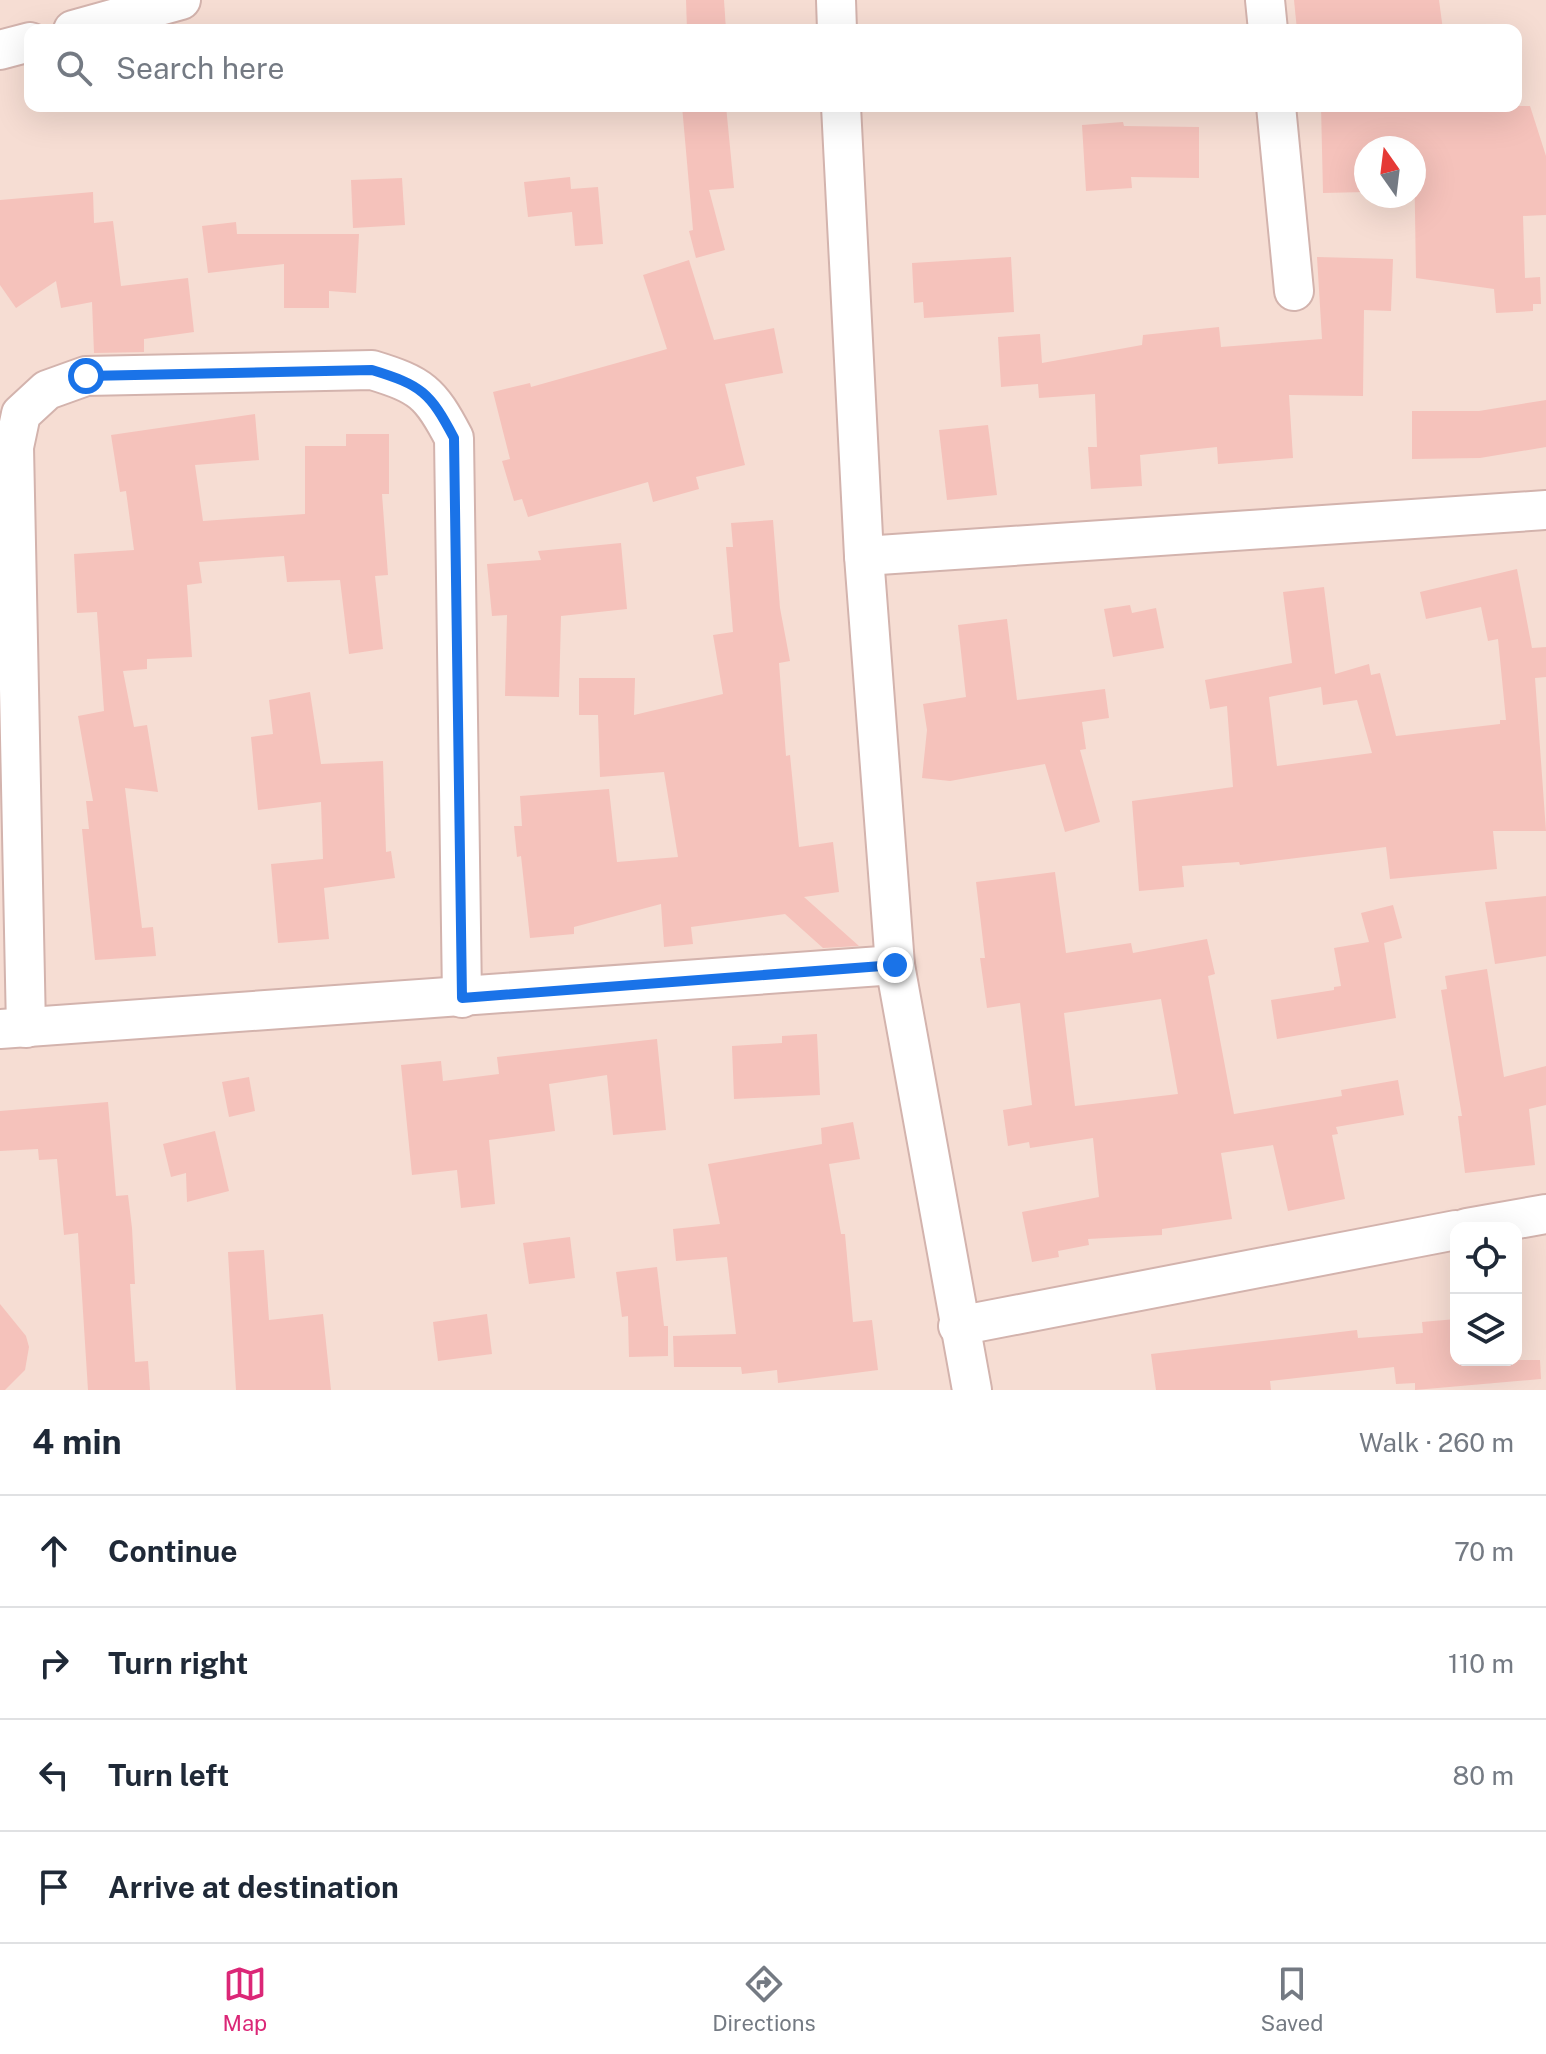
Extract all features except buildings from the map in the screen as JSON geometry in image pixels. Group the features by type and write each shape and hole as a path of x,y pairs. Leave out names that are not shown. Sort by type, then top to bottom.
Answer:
{"street":[{"path":"95,24 181,0"},
{"path":"836,0 837,24"},
{"path":"1265,0 1267,24"},
{"path":"0,50 24,44"},
{"path":"841,112 864,556 895,965 972,1390"},
{"path":"1277,112 1294,291"},
{"path":"462,998 454,438 437,406 411,382 372,370 86,376 47,390 21,414 14,447 13,1028 462,998 895,965"},
{"path":"864,556 1546,510"},
{"path":"1501,1222 1546,1214"},
{"path":"958,1326 1450,1231"}],"shaded area":[{"path":"0,0 1546,0 1546,1390 0,1390"}],"route":[{"path":"86,376 372,370 411,382 437,406 454,438 462,998 895,965"}]}
